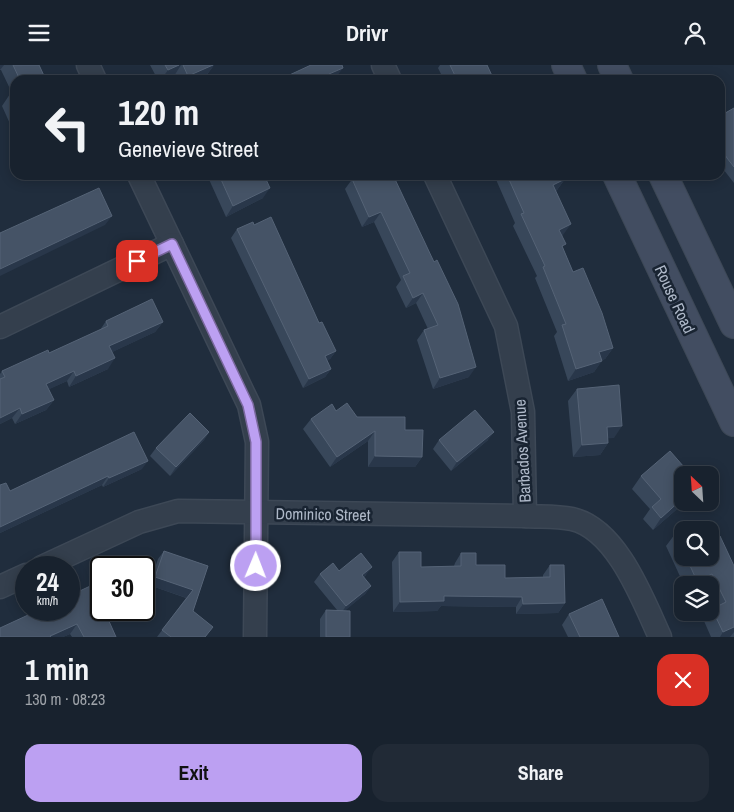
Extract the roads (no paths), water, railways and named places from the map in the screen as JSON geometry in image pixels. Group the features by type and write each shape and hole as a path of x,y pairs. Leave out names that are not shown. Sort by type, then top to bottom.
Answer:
{"street":[{"path":"142,180 248,405 256,442 258,513 255,637"},
{"name":"Barbados Avenue","path":"437,180 506,326 523,412 525,516 573,519 599,533 625,563 660,637"},
{"name":"Rouse Road","path":"619,180 734,422"},
{"path":"666,180 734,324"},
{"path":"0,327 172,244"},
{"name":"Dominico Street","path":"66,556 139,522 178,511 525,516"},
{"path":"0,587 15,580"}]}
